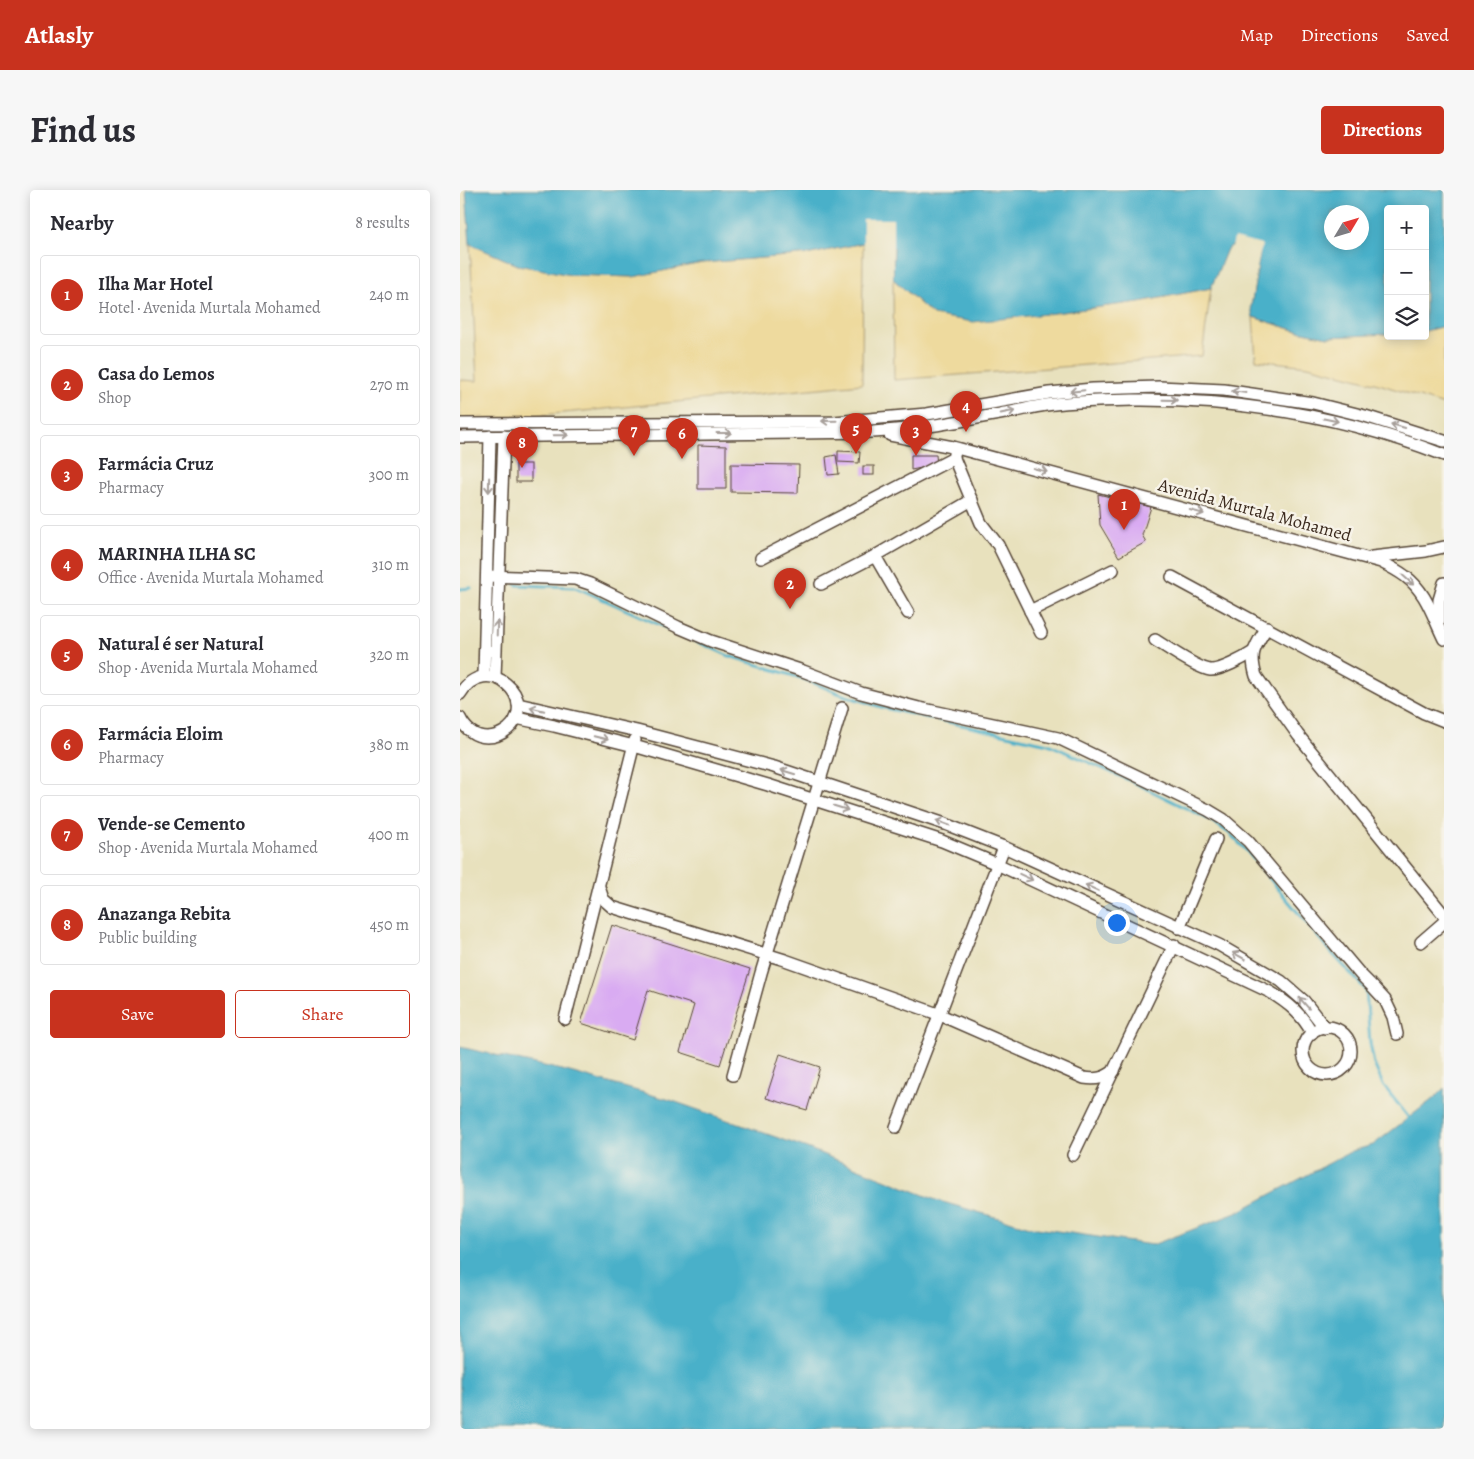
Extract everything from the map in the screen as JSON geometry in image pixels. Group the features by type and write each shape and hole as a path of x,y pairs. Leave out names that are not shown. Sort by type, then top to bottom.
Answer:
{"street":[{"path":"460,424 834,422 927,414 1049,393 1093,389 1159,387 1224,390 1313,403 1365,416 1444,441"},
{"name":"Avenida Murtala Mohamed","path":"460,437 874,432 930,426 1054,404 1122,400 1199,401 1274,409 1359,426 1444,455"},
{"name":"Avenida Murtala Mohamed","path":"874,432 1381,562 1406,577 1428,604 1442,635"},
{"path":"490,436 487,576 490,677"},
{"path":"490,677 500,576 504,436"},
{"path":"761,558 954,453 981,523 998,546 1041,633"},
{"path":"821,584 875,556 972,500"},
{"path":"1365,558 1444,547"},
{"path":"875,556 908,613"},
{"path":"1030,611 1114,570"},
{"path":"487,576 575,579 590,584 711,641 803,671 861,693 919,708 1058,738 1201,806 1223,819 1248,841 1360,974 1385,1000 1397,1034"},
{"path":"1172,577 1424,713 1444,720"},
{"path":"1442,635 1439,600 1444,583"},
{"path":"1267,627 1253,652 1256,676 1298,735 1444,915"},
{"path":"1154,640 1200,667 1210,670 1218,669 1253,652"},
{"path":"460,694 470,682 490,677 508,684 513,690 518,704 516,718 511,726 495,736 477,735 468,730 460,718"},
{"path":"518,704 637,730 774,768 946,824 1004,848 1219,945 1281,981 1304,1001 1325,1028"},
{"path":"733,1075 767,954 842,708"},
{"path":"516,718 634,746 815,799 942,842 997,864 1174,945 1270,992 1285,1001 1302,1016 1312,1033"},
{"path":"565,1019 637,730"},
{"path":"1179,928 1216,839"},
{"path":"896,1127 938,1014 1004,848"},
{"path":"599,887 603,899 612,907 767,954 938,1014 1084,1078 1104,1078 1114,1071"},
{"path":"1421,942 1444,922"},
{"path":"1073,1155 1174,945"},
{"path":"1325,1028 1339,1030 1345,1036 1351,1050 1347,1065 1335,1074 1327,1076 1312,1070 1304,1057 1303,1049 1305,1041 1312,1033 1325,1028"}],"sand":[{"path":"863,243 862,384 460,423 460,380 477,381 470,244 518,265 571,275 632,277 702,263 811,254"},
{"path":"893,279 933,315 1046,314 1139,302 1211,288 1202,356 894,380"},
{"path":"1253,317 1294,330 1328,337 1384,334 1384,340 1429,340 1429,330 1444,326 1444,405 1382,385 1308,366 1256,360"}],"water":[{"path":"466,190 1444,190 1444,326 1429,330 1429,205 1384,205 1384,334 1328,337 1294,330 1253,317 1251,307 1260,253 1233,245 1227,249 1211,288 1139,302 973,322 933,315 893,279 894,248 863,243 811,254 702,263 633,277 571,275 518,265 470,244"},
{"path":"460,1047 566,1071 670,1100 807,1148 936,1200 1030,1227 1152,1245 1236,1213 1352,1151 1373,1145 1433,1099 1444,1088 1444,1429 460,1429"}],"pier":[{"path":"863,219 893,219 893,282 891,279 891,250 863,246"},
{"path":"1234,238 1262,245 1252,289 1257,255 1232,248"}],"building":[{"path":"698,445 726,446 726,489 698,489"},
{"path":"838,451 860,452 859,463 838,462"},
{"path":"836,455 839,474 828,475 826,457"},
{"path":"911,455 936,455 937,465 911,470"},
{"path":"516,464 531,464 531,482 516,482"},
{"path":"731,464 799,465 798,493 731,492"},
{"path":"863,466 874,466 874,475 863,475"},
{"path":"1098,494 1151,507 1142,535 1146,542 1119,557 1100,525"},
{"path":"612,925 750,969 720,1065 680,1052 694,1005 648,990 633,1040 581,1023"},
{"path":"780,1054 820,1067 807,1110 766,1098"}],"waterway":[{"path":"516,585 575,587 729,656 804,679 843,695 884,708 1048,744 1135,783 1210,820 1229,833 1246,850 1329,950 1366,990 1370,1043 1374,1064 1383,1085 1409,1118"},
{"path":"460,589 471,588"}],"place":[{"name":"MARINHA ILHA SC","path":"966,432"},
{"name":"Natural é ser Natural","path":"856,454"},
{"name":"Vende-se Cemento","path":"634,456"},
{"name":"Farmácia Cruz","path":"916,456"},
{"name":"Farmácia Eloim","path":"682,459"},
{"name":"Anazanga Rebita","path":"522,468"},
{"name":"Ilha Mar Hotel","path":"1124,530"},
{"name":"Casa do Lemos","path":"790,609"}]}
